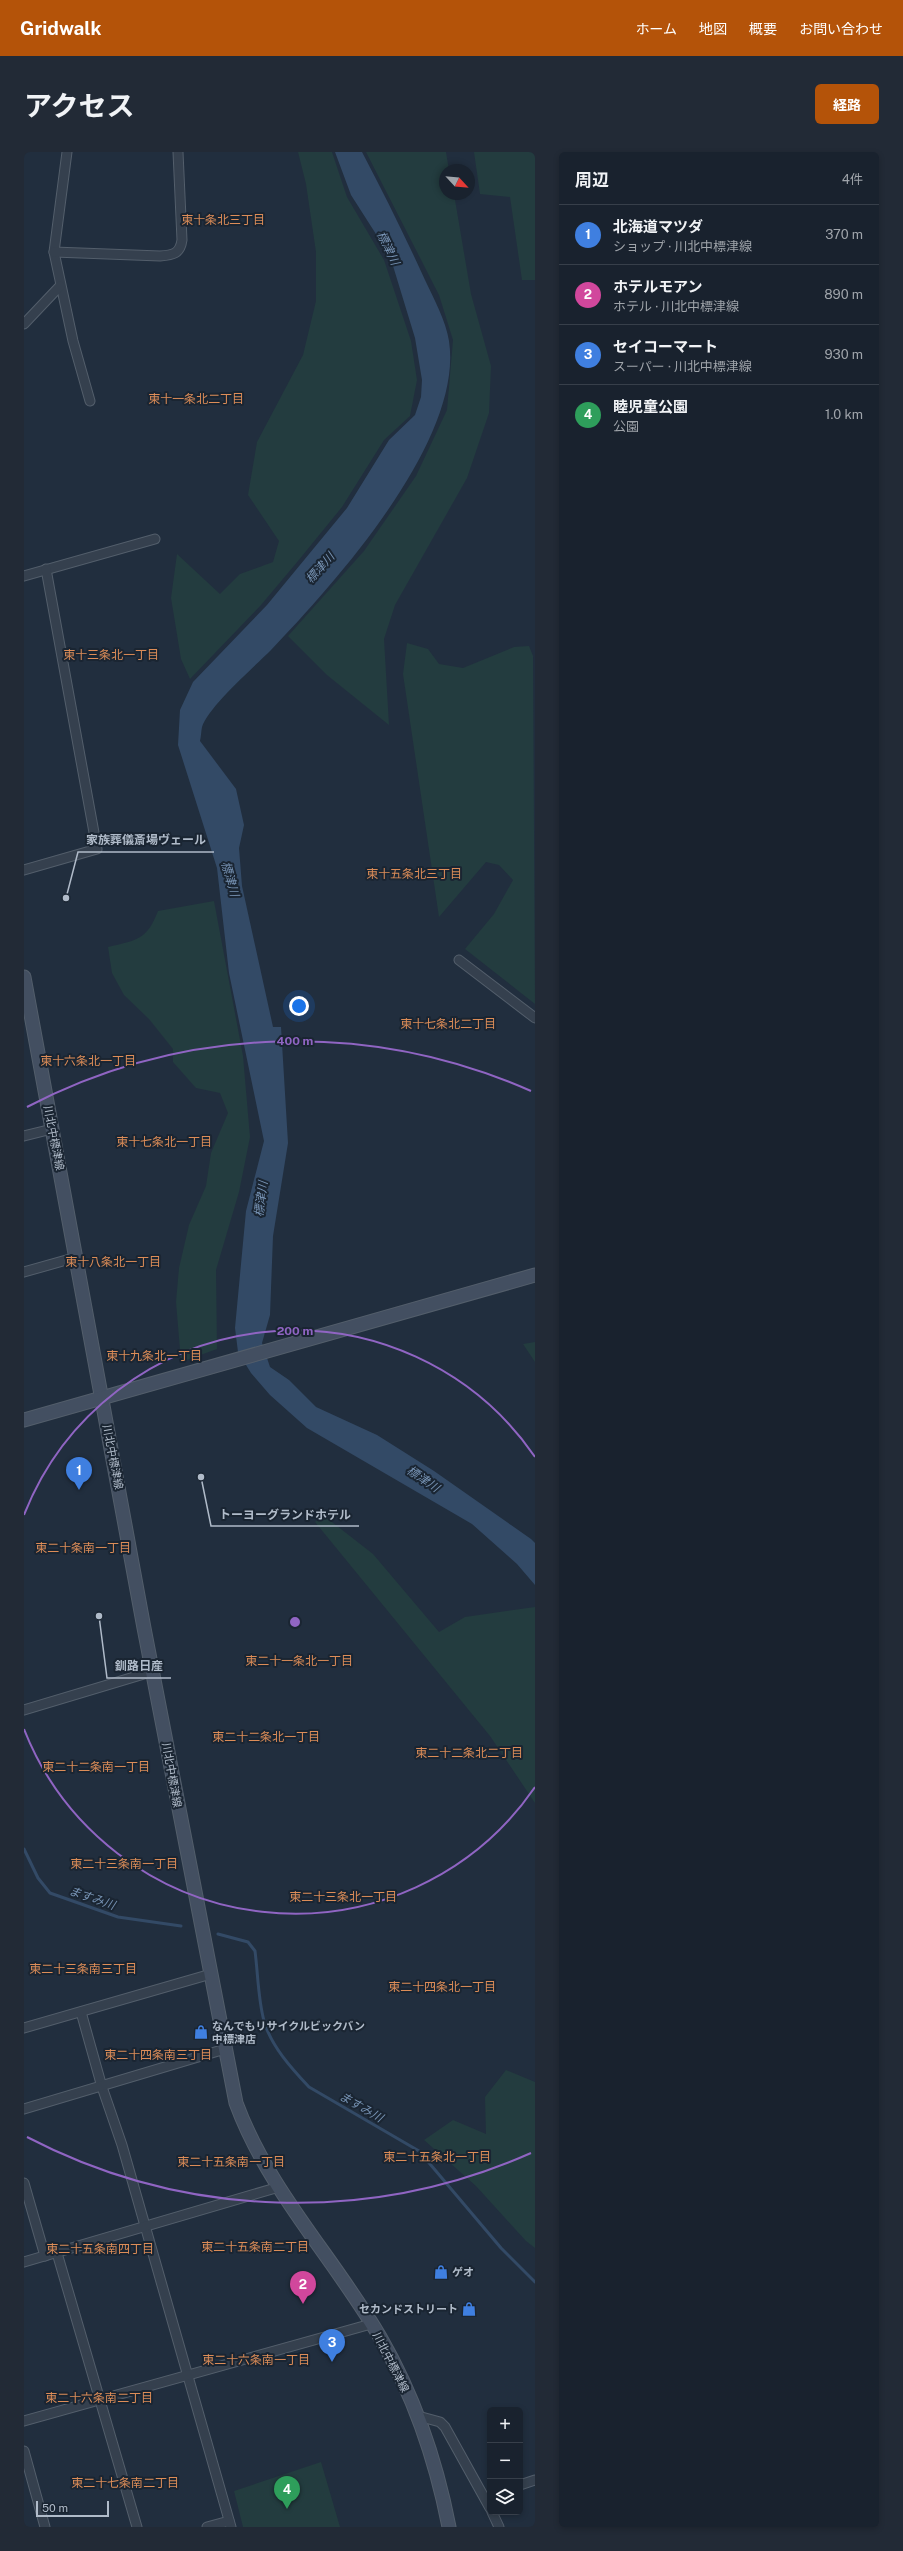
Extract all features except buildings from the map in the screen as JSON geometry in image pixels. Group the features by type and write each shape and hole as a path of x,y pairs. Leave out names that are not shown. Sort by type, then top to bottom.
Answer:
{"main road":[{"name":"川北中標津線","path":"24,977 26,1000 77,1257 102,1398 236,2103 244,2125 279,2187 380,2337 418,2416 440,2484 449,2527"},
{"path":"24,1420 535,1275"}],"street":[{"path":"67,152 54,252 60,286 73,341 90,401"},
{"path":"54,252 160,256 176,253 181,248 182,240 178,152"},
{"path":"24,324 60,286"},
{"path":"24,576 155,539"},
{"path":"24,870 97,849 46,569"},
{"path":"459,960 535,1018"},
{"path":"24,1136 52,1129"},
{"path":"24,1272 77,1257"},
{"path":"24,1710 154,1671"},
{"path":"24,2028 211,1974"},
{"path":"81,2012 102,2087 122,2145 144,2227 230,2524 207,2527"},
{"path":"24,2109 102,2087 225,2049"},
{"path":"24,2183 45,2256"},
{"path":"24,2262 279,2187"},
{"path":"57,2253 137,2527"},
{"path":"24,2421 371,2324"},
{"path":"418,2416 440,2422 487,2495"},
{"path":"24,2450 44,2527"},
{"path":"523,2484 535,2480"},
{"path":"494,2515 500,2527"}],"green space":[{"path":"298,152 332,152 347,197 384,260 411,341 417,380 410,416 384,440 342,507 298,561 261,605 190,679 181,659 171,598 177,554 220,594 240,574 273,562 279,541 248,495 257,442 303,355 316,301 316,252 306,184"},
{"path":"366,152 446,152 448,164 439,164 439,200 455,200 471,294 491,366 489,413 467,478 395,605 384,639 389,725 327,675 288,636 364,551 416,476 447,410 453,340 439,295"},
{"path":"474,152 535,152 535,280 522,280 510,197 480,194"},
{"path":"407,643 428,649 439,664 463,668 514,647 529,646 533,656 535,1004 465,949 494,914 513,880 499,865 486,862 439,917 403,674"},
{"path":"214,901 243,1056 250,1137 239,1192 216,1270 217,1349 181,1362 176,1302 179,1268 189,1225 206,1186 211,1153 228,1113 220,1093 196,1088 173,1062 173,1049 149,1019 124,995 112,973 108,947 140,937 150,928 158,911"},
{"path":"535,1342 535,1362 523,1344"},
{"path":"323,1515 373,1554 439,1632 465,1617 535,1607 535,1803 490,1736 315,1522"},
{"path":"506,2070 535,2082 535,2248 526,2241 476,2186 424,2140 453,2120 486,2134 485,2097"},
{"path":"321,2462 340,2527 243,2527 234,2491"}],"water":[{"name":"標津川","path":"335,152 362,152 394,215 436,302 445,326 449,341 448,380 437,422 416,465 390,508 359,549 298,622 222,698 206,719 202,727 200,741 236,789 244,825 239,848 242,886 273,1027 281,1027 288,1143 273,1236 270,1315 262,1343 270,1367 289,1380 316,1407 377,1435 434,1471 531,1539 535,1543 535,1585 517,1564 472,1524 307,1428 270,1395 251,1373 238,1352 235,1328 246,1211 264,1141 229,973 217,868 178,745 180,710 193,682 267,605 347,508 389,440 415,415 421,397 422,380 415,338 390,256 351,195"}],"waterway":[{"name":"ますみ川","path":"24,1849 38,1878 50,1893 118,1917 181,1926"},
{"name":"ますみ川","path":"218,1934 248,1942 255,1951 260,2004 267,2030 283,2057 302,2080 309,2087 419,2151 501,2248 535,2282"}],"place":[{"name":"家族葬儀斎場ヴェール","path":"66,898"},
{"name":"トーヨーグランドホテル","path":"201,1477"},
{"name":"北海道マツダ","path":"79,1490"},
{"name":"釧路日産","path":"99,1616"},
{"name":"なんでもリサイクルビックバン 中標津店","path":"201,2032"},
{"name":"ゲオ","path":"441,2272"},
{"name":"ホテルモアン","path":"303,2304"},
{"name":"セカンドストリート","path":"469,2309"},
{"name":"セイコーマート","path":"332,2362"},
{"name":"睦児童公園","path":"287,2509"}],"district":[{"name":"東十条北三丁目","path":"223,220"},
{"name":"東十一条北二丁目","path":"196,399"},
{"name":"東十三条北一丁目","path":"111,655"},
{"name":"東十五条北三丁目","path":"414,874"},
{"name":"東十七条北二丁目","path":"448,1024"},
{"name":"東十六条北一丁目","path":"88,1061"},
{"name":"東十七条北一丁目","path":"164,1142"},
{"name":"東十八条北一丁目","path":"113,1262"},
{"name":"東十九条北一丁目","path":"154,1356"},
{"name":"東二十条南一丁目","path":"83,1548"},
{"name":"東二十一条北一丁目","path":"299,1661"},
{"name":"東二十二条北一丁目","path":"266,1737"},
{"name":"東二十二条北二丁目","path":"469,1753"},
{"name":"東二十二条南一丁目","path":"96,1767"},
{"name":"東二十三条南一丁目","path":"124,1864"},
{"name":"東二十三条北一丁目","path":"343,1897"},
{"name":"東二十三条南三丁目","path":"83,1969"},
{"name":"東二十四条北一丁目","path":"442,1987"},
{"name":"東二十四条南三丁目","path":"158,2055"},
{"name":"東二十五条北一丁目","path":"437,2157"},
{"name":"東二十五条南一丁目","path":"231,2162"},
{"name":"東二十五条南二丁目","path":"255,2247"},
{"name":"東二十五条南四丁目","path":"100,2249"},
{"name":"東二十六条南一丁目","path":"256,2360"},
{"name":"東二十六条南二丁目","path":"99,2398"},
{"name":"東二十七条南二丁目","path":"125,2483"}]}
